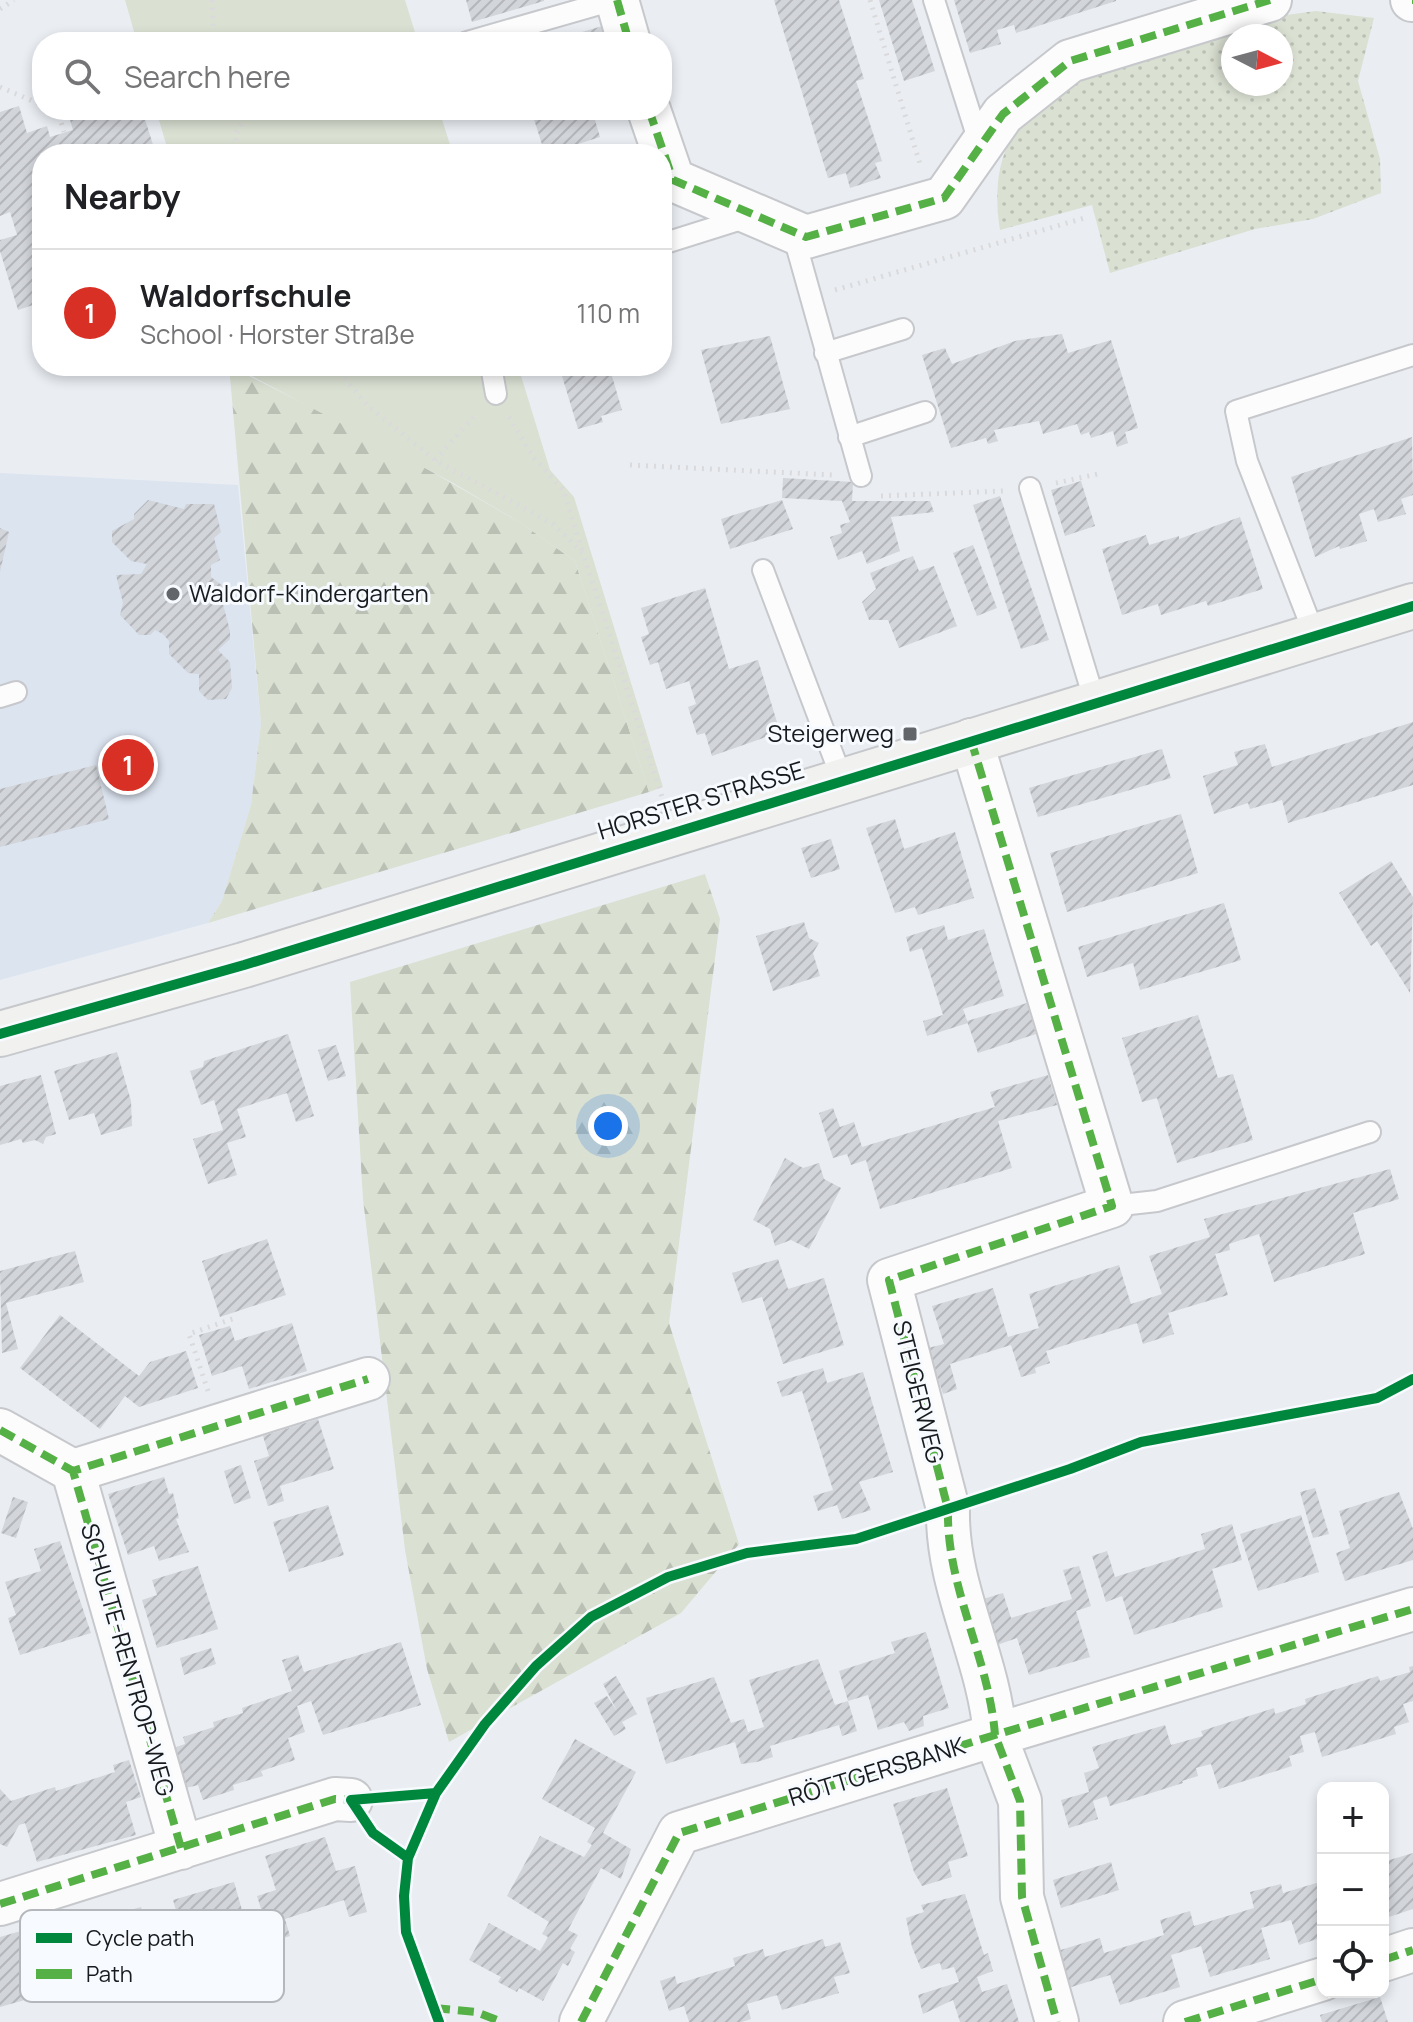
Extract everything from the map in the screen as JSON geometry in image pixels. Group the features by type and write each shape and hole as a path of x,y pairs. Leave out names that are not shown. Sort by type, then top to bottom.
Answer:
{"main road":[{"name":"HORSTER STRASSE","path":"0,1034 244,965 673,830 1413,606"}],"street":[{"path":"616,0 626,32"},
{"path":"672,177 806,237 944,198 1003,114 1070,61 1270,0"},
{"path":"652,120 661,144"},
{"path":"971,740 1112,1206"},
{"name":"STEIGERWEG","path":"995,1735 992,1700 947,1546 948,1509 889,1280 1112,1206"},
{"path":"0,1430 73,1471 368,1379"},
{"name":"SCHULTE-RENTROP-WEG","path":"73,1471 181,1848"},
{"path":"995,1735 1413,1609"},
{"name":"RÖTTGERSBANK","path":"581,2022 679,1833 995,1735 1020,1801 1022,1897 1057,2022"},
{"path":"0,1904 335,1799 351,1800"},
{"path":"1389,1958 1413,1950"},
{"path":"1185,2022 1317,1981"}],"lane":[{"path":"502,32 616,0"},
{"path":"934,0 981,146"},
{"path":"672,242 774,223 808,297 861,476"},
{"path":"825,353 903,329"},
{"path":"1315,636 1247,461 1236,411 1413,355"},
{"path":"493,376 496,394"},
{"path":"849,437 925,412"},
{"path":"1030,488 1095,702"},
{"path":"763,570 842,779"},
{"path":"1112,1206 1157,1201 1370,1132"}],"path":[{"path":"0,9 14,0"},
{"path":"212,0 214,32"},
{"path":"870,0 932,201"},
{"path":"0,87 32,101"},
{"path":"60,120 64,132"},
{"path":"236,144 235,135 242,120"},
{"path":"808,297 1088,217"},
{"path":"342,376 368,406 435,460 553,524 583,553"},
{"path":"435,460 496,394 534,458 563,490 673,830"},
{"path":"630,465 861,476 866,495 986,493 1030,488 1098,474"},
{"path":"219,1426 189,1334 235,1318"}],"shaded area":[{"path":"0,473 238,485 261,724 251,805 222,901 208,923 0,980"}],"green space":[{"path":"125,0 405,0 415,32 134,32"},
{"path":"1316,11 1374,18 1358,81 1380,159 1381,193 1313,219 1255,229 1110,273 1092,205 1000,230 997,189 1003,156 1017,130 1037,108 1091,77 1221,35 1221,96 1293,96 1293,24 1256,24 1286,15"},
{"path":"159,120 442,120 450,144 166,144"},
{"path":"230,376 249,376 375,439 521,523 575,561 649,792 208,923 222,901 251,805 261,724"},
{"path":"252,376 521,376 550,470 574,497 663,787 649,792 575,561 521,523 453,483"},
{"path":"705,874 720,919 669,1323 739,1544 681,1613 449,1742 427,1669 405,1550 363,1199 350,982"}],"building":[{"path":"466,0 544,0 544,1 472,22"},
{"path":"774,0 839,0 864,79 856,81 882,161 875,163 881,178 850,188 846,173 828,178"},
{"path":"879,0 912,0 935,71 904,81"},
{"path":"954,0 1116,1 1016,33 1014,25 997,30 1001,44 970,53"},
{"path":"606,25 608,32 582,32"},
{"path":"19,106 27,133 47,126 50,137 73,130 70,120 145,120 153,144 32,144 32,305 18,310 0,251 0,240 17,235 10,212 0,216 0,112"},
{"path":"534,120 595,120 600,137 578,144 542,144"},
{"path":"1062,334 1068,353 1111,340 1138,428 1125,432 1128,443 1117,447 1113,431 1091,438 1089,432 1081,435 1077,424 1043,434 1039,421 994,430 998,441 988,444 986,438 951,448 922,355 945,348 952,364 1015,341"},
{"path":"770,336 790,409 721,424 701,350"},
{"path":"562,376 612,376 622,410 601,416 603,422 578,429"},
{"path":"1412,437 1413,495 1401,499 1406,514 1378,522 1374,509 1359,514 1367,541 1340,549 1339,546 1315,557 1291,477"},
{"path":"783,478 853,482 852,501 930,501 934,512 891,517 900,551 867,564 862,551 838,560 830,537 842,533 840,525 850,522 842,501 782,498"},
{"path":"1081,481 1095,526 1065,536 1051,490"},
{"path":"1000,496 1049,640 1021,649 973,505"},
{"name":"Waldorf-Kindergarten","path":"148,500 184,509 186,504 214,504 221,532 214,538 220,560 211,565 211,577 223,586 227,601 223,604 230,631 230,639 218,650 230,662 232,688 226,699 208,700 199,691 199,674 188,673 169,654 169,641 163,634 155,630 150,635 139,635 120,615 123,603 116,575 141,574 147,564 131,561 112,542 112,531 134,519 134,514"},
{"path":"782,500 793,529 730,549 721,519"},
{"path":"1240,517 1263,589 1208,606 1206,601 1161,615 1158,604 1122,615 1102,549 1146,535 1149,545 1179,536 1179,539"},
{"path":"0,528 9,532 0,572"},
{"path":"973,545 997,608 977,616 953,553"},
{"path":"913,556 919,571 934,566 957,626 899,648 888,620 869,620 862,602 876,589 870,573"},
{"path":"705,588 729,669 758,660 780,732 712,756 705,733 697,735 688,707 696,704 689,681 666,689 658,662 650,665 641,637 649,634 641,608"},
{"path":"1413,722 1413,785 1288,823 1282,800 1250,809 1248,803 1214,814 1203,776 1238,765 1234,752 1265,744 1272,767"},
{"path":"1162,749 1171,778 1038,817 1029,788"},
{"path":"96,765 109,819 0,847 0,789"},
{"path":"1181,814 1198,873 1067,912 1050,853"},
{"path":"895,819 904,849 955,832 974,898 918,915 915,907 895,913 866,828"},
{"path":"831,839 840,869 811,878 801,848"},
{"path":"1391,861 1413,897 1410,993 1377,941 1371,946 1339,893"},
{"path":"1224,903 1241,960 1140,990 1133,963 1087,977 1078,947"},
{"path":"804,922 809,938 819,943 813,953 820,976 773,991 756,936"},
{"path":"944,925 948,940 984,929 1004,996 963,1009 968,1023 927,1036 923,1021 943,1015 922,948 910,952 906,937"},
{"path":"1027,1003 1036,1034 978,1053 967,1021"},
{"path":"1198,1015 1218,1078 1233,1074 1253,1140 1177,1163 1157,1098 1142,1102 1122,1038"},
{"path":"288,1034 314,1116 296,1122 287,1093 237,1109 246,1137 227,1143 237,1175 208,1184 193,1139 223,1130 214,1100 201,1105 190,1071 203,1067 204,1061"},
{"path":"336,1045 346,1076 328,1081 318,1050"},
{"path":"117,1052 131,1101 132,1126 101,1135 94,1113 69,1120 54,1071"},
{"path":"41,1075 56,1134 46,1137 43,1144 35,1140 23,1143 21,1139 0,1145 0,1086"},
{"path":"1048,1075 1057,1105 998,1121 1012,1168 880,1209 866,1160 851,1165 847,1154 833,1158 819,1113 833,1108 840,1127 854,1122 862,1147 995,1107 990,1092"},
{"path":"785,1158 803,1168 819,1163 824,1179 841,1188 809,1249 791,1240 775,1246 770,1229 753,1220"},
{"path":"1390,1169 1399,1199 1353,1213 1365,1254 1274,1282 1259,1234 1229,1244 1230,1250 1215,1254 1228,1295 1168,1313 1174,1334 1143,1344 1137,1323 1046,1351 1050,1363 1035,1368 1036,1373 1021,1377 1011,1345 950,1364 957,1389 943,1394 928,1348 944,1344 932,1306 993,1288 1008,1337 1039,1328 1029,1294 1119,1265 1131,1304 1162,1294 1149,1256 1210,1237 1204,1219"},
{"path":"267,1239 286,1295 220,1317 202,1261"},
{"path":"75,1251 84,1282 6,1303 18,1349 2,1353 0,1271"},
{"path":"778,1259 788,1289 824,1278 844,1345 783,1364 762,1297 742,1303 732,1273"},
{"path":"60,1315 139,1376 150,1362 186,1351 198,1388 139,1407 125,1396 100,1429 20,1368"},
{"path":"292,1323 307,1371 249,1389 242,1366 212,1376 199,1335 230,1326 235,1341"},
{"path":"823,1368 827,1383 863,1372 893,1472 859,1482 871,1510 842,1519 837,1505 818,1511 813,1496 833,1490 802,1391 782,1397 777,1382"},
{"path":"318,1419 334,1469 280,1486 284,1501 268,1506 254,1461 269,1456 263,1436"},
{"path":"241,1465 251,1498 234,1504 224,1471"},
{"path":"164,1477 169,1494 173,1493 179,1518 176,1519 189,1552 159,1561 154,1546 128,1555 108,1494"},
{"path":"1315,1488 1329,1534 1313,1538 1300,1492"},
{"path":"1399,1492 1413,1529 1413,1560 1345,1581 1336,1553 1350,1548 1339,1511"},
{"path":"13,1497 28,1502 16,1538 1,1533"},
{"path":"328,1505 344,1555 289,1572 273,1522"},
{"path":"1301,1515 1319,1572 1258,1591 1240,1534"},
{"path":"1232,1524 1242,1560 1212,1569 1223,1607 1134,1635 1122,1596 1106,1602 1092,1556 1107,1551 1115,1577 1205,1549 1201,1534"},
{"path":"60,1541 91,1633 20,1655 8,1618 16,1615 5,1582 41,1571 34,1549"},
{"path":"198,1566 218,1629 157,1648 142,1600 157,1595 152,1580"},
{"path":"1079,1566 1091,1606 1076,1611 1090,1657 1029,1675 1017,1638 997,1645 983,1599 1003,1593 1011,1618 1072,1599 1063,1570"},
{"path":"926,1632 949,1708 923,1716 924,1726 909,1731 904,1722 878,1730 868,1695 848,1701 839,1671 895,1653 891,1642"},
{"path":"401,1642 421,1705 323,1735 311,1701 297,1706 305,1732 288,1738 295,1760 261,1771 263,1776 233,1785 234,1790 203,1800 198,1785 182,1789 170,1749 185,1744 183,1737 214,1727 213,1722 243,1713 242,1708 292,1691 282,1660 298,1655 304,1672"},
{"path":"211,1648 216,1664 184,1675 180,1658"},
{"path":"818,1659 835,1705 848,1701 857,1731 842,1736 839,1725 770,1746 773,1757 757,1762 741,1764 735,1742 666,1764 646,1698 714,1677 731,1723 744,1719 748,1732 764,1727 749,1680"},
{"path":"1413,1666 1413,1701 1403,1704 1409,1722 1394,1727 1396,1734 1322,1757 1315,1732 1300,1736 1304,1752 1289,1756 1292,1766 1219,1789 1211,1764 1196,1768 1198,1776 1183,1783 1110,1806 1107,1796 1093,1801 1098,1819 1069,1828 1061,1800 1089,1792 1084,1773 1099,1768 1092,1747 1165,1725 1171,1745 1203,1736 1201,1731 1274,1708 1275,1714 1306,1704 1305,1699 1378,1676 1380,1681 1410,1672 1409,1667"},
{"path":"616,1676 637,1714 622,1722 626,1729 614,1736 594,1703 607,1696 617,1711 603,1684"},
{"path":"575,1739 636,1772 603,1833 631,1849 621,1879 601,1868 568,1930 578,1935 570,1949 575,1952 568,1966 563,1963 543,2001 519,1988 517,1992 498,1982 501,1977 469,1960 489,1923 540,1951 548,1937 542,1934 549,1922 507,1896 540,1836 584,1857 592,1845 587,1842 595,1828 542,1799"},
{"path":"129,1760 141,1797 126,1802 136,1835 37,1862 25,1823 19,1825 7,1847 0,1844 0,1789 11,1801 55,1787 56,1791 115,1772 113,1765"},
{"path":"947,1788 968,1856 948,1862 952,1877 922,1886 914,1872 893,1804"},
{"path":"325,1837 336,1871 355,1866 367,1912 349,1917 344,1900 285,1919 290,1936 284,1938 284,1910 261,1910 257,1896 276,1890 265,1856"},
{"path":"1413,1853 1413,1909 1389,1917 1389,1860"},
{"path":"1111,1862 1119,1890 1061,1908 1053,1880"},
{"path":"234,1882 242,1910 176,1910 173,1900"},
{"path":"1317,1883 1317,1939 1299,1945 1291,1920 1261,1928 1270,1959 1210,1977 1201,1946 1171,1955 1180,1987 1120,2005 1110,1975 1065,1989 1054,1952 1100,1938 1104,1953 1164,1935 1160,1920 1190,1911 1194,1926 1254,1908 1250,1892 1281,1884 1283,1893"},
{"path":"965,1894 984,1955 988,1953 993,1971 977,1977 982,1992 1007,1984 1019,2022 960,2022 953,2000 923,2014 918,1995 959,1982 954,1967 942,1970 940,1963 921,1969 912,1947 906,1918 924,1912 921,1905"},
{"path":"20,1931 20,2001 0,2007 0,1937"},
{"path":"823,1939 825,1947 840,1942 850,1973 834,1977 839,1993 782,2010 777,1995 747,2004 751,2019 742,2022 689,2022 684,2006 669,2011 660,1981 675,1976 677,1984 735,1966 733,1958 763,1949 765,1957"},
{"path":"1380,1998 1388,2022 1322,2022 1320,2015"}],"marked path":[{"path":"617,0 626,32"},
{"path":"672,177 806,237 944,198 1003,114 1070,61 1270,0"},
{"path":"652,120 661,144"},
{"path":"971,740 1112,1206 889,1280 948,1509 954,1566 985,1678 995,1735 1413,1609"},
{"path":"181,1848 73,1471 368,1379"},
{"path":"0,1430 73,1471"},
{"path":"581,2022 679,1833 995,1735 1020,1801 1022,1897 1057,2022"},
{"path":"0,1904 335,1799 351,1800"},
{"path":"1389,1958 1413,1950"},
{"path":"1185,2022 1317,1981"},
{"path":"434,2008 476,2012 502,2022"}],"cycle path":[{"path":"0,1034 244,965 1413,606"},
{"path":"439,2022 406,1932 404,1896 408,1858 436,1793 485,1724 536,1666 591,1617 668,1577 747,1553 856,1539 1070,1469 1141,1442 1377,1398 1413,1379"},
{"path":"408,1858 373,1833 351,1800 436,1793"}],"place":[{"name":"Waldorf-Kindergarten","path":"173,594"},
{"name":"Steigerweg","path":"910,734"},
{"name":"Waldorfschule","path":"128,765"}]}
